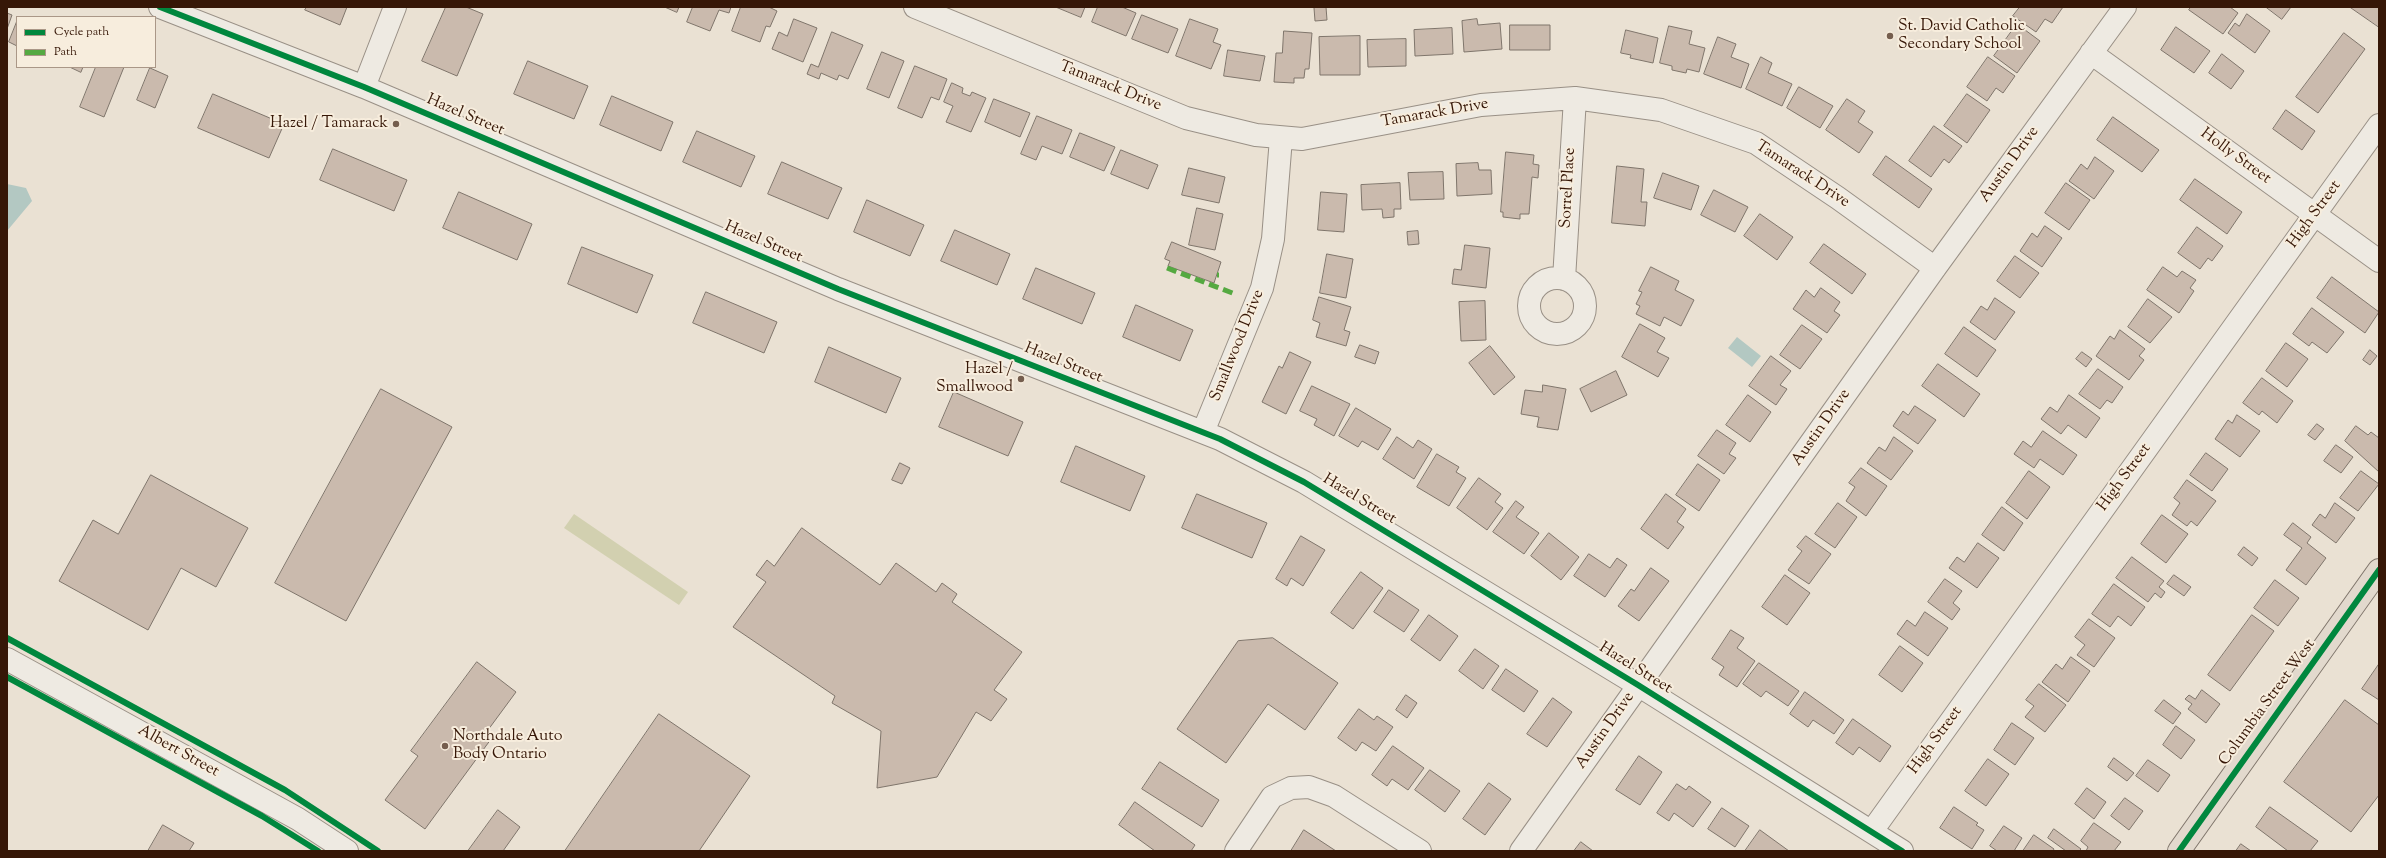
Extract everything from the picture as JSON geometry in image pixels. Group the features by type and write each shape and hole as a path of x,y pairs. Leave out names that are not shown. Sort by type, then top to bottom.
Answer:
{"main road":[{"name":"Columbia Street West","path":"2178,851 2379,570"}],"street":[{"name":"Hazel Street","path":"160,7 364,87 838,289 1203,432 1304,482 1638,685 1902,851"},
{"path":"364,87 395,7"},
{"name":"Tamarack Drive","path":"915,7 1186,118 1281,138 1302,139 1481,105 1575,98 1661,110 1756,143 1838,198 1935,268"},
{"name":"Austin Drive","path":"1520,851 1935,268 2125,7"},
{"name":"Holly Street","path":"2091,53 2379,260"},
{"name":"Sorrel Place","path":"1564,279 1575,98"},
{"name":"High Street","path":"1872,831 2379,125"},
{"name":"Smallwood Drive","path":"1203,432 1262,288 1273,239 1281,138"},
{"name":"Albert Street","path":"7,659 298,819 347,851"},
{"path":"1236,851 1272,796 1291,788 1309,787 1334,796 1420,851"}],"shaded area":[{"path":"574,514 688,592 679,605 564,528"}],"water":[{"path":"7,184 26,188 32,201 7,231"},
{"path":"1737,337 1761,356 1752,367 1728,348"}],"building":[{"path":"307,7 347,7 340,25 305,10"},
{"path":"446,7 466,7 483,14 457,76 422,61"},
{"path":"665,7 679,7 677,12"},
{"path":"693,7 731,7 729,13 719,10 710,31 687,22"},
{"path":"741,7 769,7 777,11 770,27 766,26 760,42 732,31"},
{"path":"1056,7 1085,7 1081,17"},
{"path":"1098,7 1122,7 1136,13 1126,36 1092,22"},
{"path":"1326,7 1327,20 1315,21 1314,8"},
{"path":"2020,7 2063,7 2052,23 2045,19 2036,32 2013,16"},
{"path":"2191,7 2230,7 2238,13 2223,34 2189,10"},
{"path":"2266,7 2291,7 2282,19"},
{"path":"2350,7 2379,7 2379,27"},
{"path":"7,13 12,15 7,29"},
{"path":"2247,14 2270,31 2255,53 2228,33 2235,23 2239,26"},
{"path":"1142,15 1178,29 1168,53 1132,39"},
{"path":"794,19 817,28 803,62 772,49 779,32 787,36"},
{"path":"1190,19 1218,29 1213,42 1221,45 1211,69 1176,56"},
{"path":"1477,19 1478,25 1500,23 1502,49 1464,52 1462,21"},
{"path":"16,24 16,46 9,42"},
{"path":"2017,24 2040,41 2017,73 1994,56"},
{"path":"1510,25 1550,25 1550,50 1510,50"},
{"path":"1669,26 1692,31 1689,44 1705,48 1699,72 1687,69 1686,73 1672,70 1672,66 1660,63"},
{"path":"2176,27 2210,51 2194,73 2161,50"},
{"path":"1452,28 1453,54 1415,56 1414,30"},
{"path":"1626,30 1658,38 1653,63 1630,58 1631,55 1621,53"},
{"path":"1284,31 1312,33 1309,69 1305,69 1304,78 1294,78 1294,83 1274,82 1276,53 1282,53"},
{"path":"832,32 863,45 848,79 839,75 837,80 821,73 819,79 807,74 811,64 818,67"},
{"path":"2344,33 2365,49 2318,113 2296,97"},
{"path":"1360,36 1360,75 1320,75 1319,37"},
{"path":"1718,37 1736,44 1731,57 1749,64 1741,88 1704,74"},
{"path":"1406,39 1406,66 1368,67 1367,40"},
{"path":"1228,50 1265,56 1260,81 1224,76"},
{"path":"882,52 904,61 889,98 867,89"},
{"path":"2222,54 2244,71 2231,89 2209,73"},
{"path":"1761,57 1772,63 1768,73 1792,84 1782,106 1746,89"},
{"path":"1988,57 2015,76 2003,93 1996,88 1987,101 1967,87"},
{"path":"528,61 588,86 574,119 514,94"},
{"path":"915,66 947,79 939,100 931,97 922,118 898,108"},
{"path":"72,68 83,68 81,72"},
{"path":"96,68 124,68 104,117 80,107"},
{"path":"150,68 168,76 155,108 137,100"},
{"path":"952,83 963,88 962,93 970,96 972,92 986,98 971,132 946,122 953,106 944,102"},
{"path":"1799,87 1833,106 1820,128 1787,108"},
{"path":"213,94 284,124 269,158 198,128"},
{"path":"1967,94 1990,110 1967,143 1944,126"},
{"path":"612,96 673,122 661,151 600,125"},
{"path":"994,99 1030,113 1020,137 985,122"},
{"path":"1847,99 1865,111 1858,122 1873,132 1859,153 1826,130"},
{"path":"2286,110 2315,131 2302,150 2273,129"},
{"path":"1037,116 1072,130 1062,154 1042,146 1036,160 1021,154"},
{"path":"2113,117 2159,150 2142,172 2097,140"},
{"path":"1934,126 1962,146 1949,163 1944,159 1931,177 1909,161"},
{"path":"697,131 755,156 741,187 683,162"},
{"path":"1080,133 1115,147 1104,171 1070,157"},
{"path":"333,149 407,180 394,211 320,180"},
{"path":"1121,150 1158,165 1148,189 1111,174"},
{"path":"1506,152 1534,155 1533,164 1539,165 1538,178 1532,177 1529,214 1520,214 1520,219 1503,217 1503,212 1501,212"},
{"path":"1886,156 1932,189 1919,208 1873,175"},
{"path":"2095,157 2114,171 2094,199 2069,181 2081,164 2087,169"},
{"path":"782,162 842,188 828,219 768,194"},
{"path":"1478,163 1479,170 1491,170 1492,194 1457,196 1456,164"},
{"path":"1617,166 1644,169 1641,202 1647,202 1645,226 1612,223"},
{"path":"1189,168 1225,177 1219,203 1182,195"},
{"path":"1443,172 1444,199 1410,200 1408,173"},
{"path":"1663,173 1699,186 1691,210 1654,198"},
{"path":"2195,179 2242,212 2227,234 2180,200"},
{"path":"1400,183 1401,209 1394,209 1394,217 1383,218 1382,209 1362,210 1361,185"},
{"path":"2066,183 2090,200 2069,230 2045,213"},
{"path":"1714,190 1748,207 1735,232 1701,215"},
{"path":"459,192 532,224 517,260 443,228"},
{"path":"1321,192 1347,194 1344,232 1318,230"},
{"path":"867,200 924,225 910,256 854,232"},
{"path":"1197,208 1223,214 1215,250 1189,245"},
{"path":"1760,214 1793,237 1777,260 1744,236"},
{"path":"2045,226 2062,238 2042,267 2020,251 2032,233 2037,237"},
{"path":"2197,227 2223,246 2212,261 2208,258 2200,269 2178,253"},
{"path":"955,230 1010,254 997,285 941,261"},
{"path":"1418,231 1419,244 1408,245 1407,232"},
{"path":"1172,242 1221,262 1214,283 1168,266 1170,261 1165,259"},
{"path":"1824,244 1866,274 1852,294 1810,263"},
{"path":"1465,245 1490,248 1486,288 1452,284 1454,269 1461,270"},
{"path":"582,247 653,275 637,313 568,284"},
{"path":"1327,254 1353,259 1346,298 1320,293"},
{"path":"2015,256 2039,273 2020,298 1997,281"},
{"path":"1651,267 1679,281 1675,290 1694,300 1681,326 1664,317 1660,326 1636,314 1640,306 1636,304 1642,292 1639,291"},
{"path":"2163,267 2177,277 2182,271 2196,280 2190,288 2194,291 2179,313 2147,290"},
{"path":"1036,268 1095,293 1082,324 1023,299"},
{"path":"2332,277 2379,312 2365,333 2317,298"},
{"path":"1821,288 1840,302 1834,311 1840,315 1827,333 1793,309 1806,290 1814,297"},
{"path":"706,292 777,322 764,353 693,323"},
{"path":"1319,297 1351,307 1344,330 1350,332 1346,346 1316,337 1320,323 1313,320"},
{"path":"1995,298 2015,312 1995,340 1970,322 1981,306 1987,310"},
{"path":"2148,299 2172,317 2150,343 2128,327"},
{"path":"1485,301 1486,340 1461,341 1459,302"},
{"path":"1136,305 1193,330 1180,361 1123,337"},
{"path":"2312,308 2344,332 2327,353 2312,342 2309,346 2293,334"},
{"path":"1640,324 1665,338 1657,352 1669,358 1658,377 1622,357"},
{"path":"1802,325 1822,339 1800,369 1780,355"},
{"path":"1964,327 1996,350 1977,377 1945,354"},
{"path":"2120,330 2145,349 2139,356 2144,360 2129,380 2096,356 2110,336 2114,339"},
{"path":"2286,343 2308,359 2287,387 2266,371"},
{"path":"1360,345 1379,352 1375,364 1355,357"},
{"path":"1490,346 1515,377 1494,395 1469,363"},
{"path":"829,347 901,378 886,413 815,382"},
{"path":"2370,350 2377,356 2370,365 2363,360"},
{"path":"1290,352 1311,362 1286,414 1262,402 1279,366 1282,368"},
{"path":"2082,352 2092,359 2086,367 2076,359"},
{"path":"1771,356 1791,371 1780,385 1787,389 1776,405 1749,386"},
{"path":"1938,364 1980,394 1964,417 1922,386"},
{"path":"2098,369 2123,387 2112,403 2107,400 2100,409 2079,394"},
{"path":"1616,371 1627,395 1591,412 1580,389"},
{"path":"2262,378 2293,401 2277,423 2262,411 2259,415 2243,403"},
{"path":"1543,385 1566,389 1558,430 1537,427 1539,417 1521,414 1525,390 1542,392"},
{"path":"1312,386 1350,404 1334,436 1314,425 1317,419 1300,411"},
{"path":"381,389 452,427 346,621 275,583"},
{"path":"954,392 1023,422 1008,456 939,427"},
{"path":"1748,395 1771,412 1750,442 1726,425"},
{"path":"2069,395 2100,418 2086,438 2068,425 2061,434 2041,419 2050,407 2057,412"},
{"path":"1915,406 1936,420 1918,444 1893,426 1903,411 1908,415"},
{"path":"1356,408 1391,429 1378,450 1362,441 1358,447 1339,436"},
{"path":"2237,415 2260,431 2240,457 2215,439 2228,420 2232,423"},
{"path":"2317,424 2324,429 2315,440 2308,435"},
{"path":"2356,426 2368,435 2371,432 2379,438 2379,472 2345,441"},
{"path":"1717,430 1736,443 1729,454 1736,458 1724,474 1698,456"},
{"path":"2043,431 2077,455 2063,475 2040,459 2034,468 2014,454 2023,441 2031,447"},
{"path":"1397,437 1413,448 1418,440 1432,449 1414,479 1383,459"},
{"path":"1894,437 1913,451 1891,480 1867,463 1879,447 1885,451"},
{"path":"2336,445 2353,457 2341,473 2324,461"},
{"path":"1076,446 1145,476 1130,511 1061,482"},
{"path":"2206,453 2228,469 2212,491 2190,475"},
{"path":"1437,454 1459,467 1456,472 1466,478 1449,506 1417,487"},
{"path":"900,463 910,468 902,484 892,480"},
{"path":"1698,464 1720,480 1699,511 1676,495"},
{"path":"1861,468 1887,486 1866,516 1846,501 1855,487 1849,483"},
{"path":"2029,471 2050,487 2027,519 2006,503"},
{"path":"2361,471 2379,484 2358,511 2340,498"},
{"path":"151,475 248,528 216,587 181,568 148,630 59,581 93,520 118,534"},
{"path":"1479,478 1501,494 1495,502 1503,508 1487,530 1457,508"},
{"path":"2187,480 2216,501 2197,526 2191,521 2187,526 2172,515 2180,503 2174,498"},
{"path":"1197,494 1267,523 1252,558 1182,528"},
{"path":"1666,494 1686,509 1677,522 1684,527 1668,549 1641,529"},
{"path":"1516,501 1524,507 1516,517 1539,533 1524,554 1493,532"},
{"path":"1838,503 1857,517 1835,548 1815,534"},
{"path":"2335,503 2355,518 2336,543 2312,525 2320,514 2325,518"},
{"path":"2002,507 2023,523 2004,551 1982,535"},
{"path":"2162,515 2188,534 2166,563 2141,544"},
{"path":"2293,523 2311,537 2307,543 2326,558 2306,585 2286,570 2302,548 2284,535"},
{"path":"802,528 880,585 896,563 936,592 942,583 957,594 952,602 1022,652 994,690 1007,699 991,721 976,712 937,777 877,788 881,731 832,703 835,696 733,627 766,582 756,575 767,560 774,566"},
{"path":"1549,533 1579,557 1561,580 1531,556"},
{"path":"1301,536 1325,550 1303,586 1291,578 1287,586 1276,579"},
{"path":"1806,536 1831,554 1809,584 1788,570 1802,551 1797,547"},
{"path":"1978,543 1999,558 1977,588 1949,568 1957,557 1964,562"},
{"path":"2244,547 2258,558 2252,566 2238,555"},
{"path":"1589,554 1610,568 1617,558 1627,565 1605,597 1574,576"},
{"path":"2132,557 2164,581 2159,587 2165,592 2161,598 2155,593 2148,602 2116,578"},
{"path":"1651,568 1669,581 1639,621 1618,606 1631,589 1634,591"},
{"path":"1361,572 1383,588 1353,629 1331,613"},
{"path":"1785,575 1810,593 1787,625 1762,607"},
{"path":"2174,575 2191,587 2184,596 2167,584"},
{"path":"1945,579 1962,591 1953,603 1960,609 1952,620 1928,602"},
{"path":"2275,580 2299,598 2278,626 2254,608"},
{"path":"2114,584 2145,607 2131,626 2118,616 2110,627 2092,614"},
{"path":"1389,590 1419,610 1404,632 1374,612"},
{"path":"1925,612 1948,628 1928,656 1897,634 1907,620 1915,626"},
{"path":"1429,615 1458,636 1440,661 1411,640"},
{"path":"2252,615 2274,631 2230,691 2208,675"},
{"path":"2089,619 2115,638 2094,667 2077,655 2085,645 2075,637"},
{"path":"1731,630 1744,638 1737,648 1755,661 1737,687 1719,675 1724,667 1712,659"},
{"path":"1273,638 1338,683 1305,730 1268,704 1226,763 1177,729 1238,641"},
{"path":"1900,646 1923,663 1902,692 1879,675"},
{"path":"1475,649 1499,666 1483,689 1459,671"},
{"path":"2071,657 2090,671 2068,702 2042,682 2056,664 2062,669"},
{"path":"477,662 516,692 488,730 494,735 425,829 385,800 418,756 411,751"},
{"path":"1759,663 1799,691 1788,706 1766,691 1761,697 1743,684"},
{"path":"2379,664 2379,700 2362,689"},
{"path":"1506,669 1538,691 1524,712 1492,690"},
{"path":"2039,684 2066,705 2045,732 2025,717 2034,706 2026,700"},
{"path":"2202,690 2220,704 2206,723 2188,709 2192,704 2185,699 2189,695 2195,699"},
{"path":"1805,692 1844,720 1834,734 1813,720 1808,727 1790,714"},
{"path":"1406,695 1417,703 1407,718 1396,710"},
{"path":"1553,698 1572,712 1547,747 1527,734"},
{"path":"2164,700 2181,713 2173,724 2155,711"},
{"path":"2345,700 2379,725 2379,795 2351,832 2284,782"},
{"path":"1359,709 1374,720 1377,716 1393,727 1376,751 1362,742 1356,751 1338,738"},
{"path":"659,714 750,776 699,851 565,851"},
{"path":"1853,719 1891,746 1880,762 1859,747 1853,755 1836,743"},
{"path":"2012,723 2034,738 2015,765 1994,750"},
{"path":"2176,726 2195,740 2181,759 2163,745"},
{"path":"1393,746 1424,768 1408,790 1392,779 1387,786 1372,775"},
{"path":"1639,756 1662,772 1640,805 1616,790"},
{"path":"2114,758 2134,773 2127,781 2108,767"},
{"path":"1988,759 2009,774 1986,806 1965,791"},
{"path":"2148,760 2170,775 2158,792 2136,776"},
{"path":"1160,762 1219,800 1202,827 1142,789"},
{"path":"1430,770 1460,791 1445,812 1415,790"},
{"path":"1489,783 1511,799 1485,835 1463,819"},
{"path":"1677,784 1686,790 1689,786 1711,802 1693,827 1674,813 1669,821 1657,813"},
{"path":"2087,788 2106,802 2094,819 2075,804"},
{"path":"2125,798 2143,811 2129,830 2111,816"},
{"path":"1135,802 1195,845 1191,851 1155,851 1119,825"},
{"path":"1954,807 1978,823 1976,825 1984,830 1972,849 1940,828"},
{"path":"2270,807 2318,841 2310,851 2288,851 2256,827"},
{"path":"1722,808 1749,826 1735,847 1708,829"},
{"path":"498,810 520,827 503,851 468,851"},
{"path":"2094,823 2121,842 2114,851 2086,851 2088,847 2081,841"},
{"path":"163,825 194,843 189,851 148,851"},
{"path":"2004,826 2022,838 2014,851 1997,851 1990,846"},
{"path":"2054,829 2081,849 2079,851 2066,851 2048,838"},
{"path":"1304,830 1336,851 1291,851"},
{"path":"1760,830 1789,851 1745,851"},
{"path":"2034,835 2054,849 2053,851 2023,851"},
{"path":"1581,842 1593,851 1574,851"},
{"path":"2241,844 2251,851 2236,851"}],"marked path":[{"path":"1167,268 1235,294"}],"cycle path":[{"path":"160,7 364,87 838,289 1220,439 1304,482 1638,685 1902,851"},
{"path":"2179,851 2379,570"},
{"path":"7,638 285,790 378,851"},
{"path":"7,677 262,816 318,851"}],"place":[{"name":"St. David Catholic Secondary School","path":"1890,36"},
{"name":"Hazel / Tamarack","path":"396,124"},
{"name":"Hazel / Smallwood","path":"1021,379"},
{"name":"Northdale Auto Body Ontario","path":"445,746"}]}
